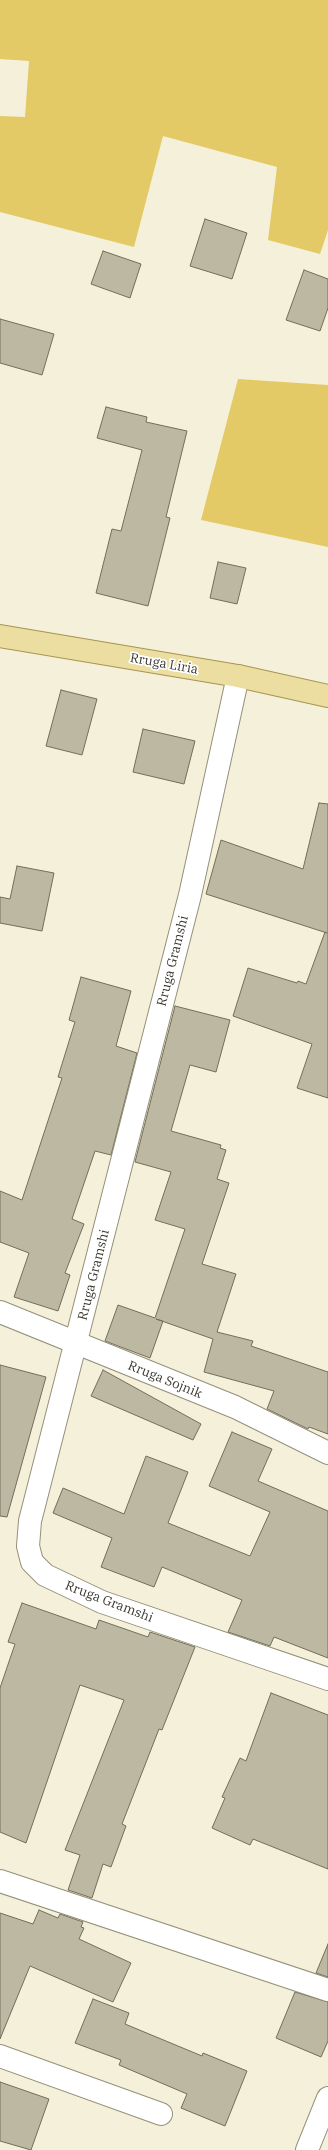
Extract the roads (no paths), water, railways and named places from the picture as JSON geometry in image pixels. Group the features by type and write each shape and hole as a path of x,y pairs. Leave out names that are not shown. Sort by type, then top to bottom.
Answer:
{"main road":[{"name":"Rruga Liria","path":"0,636 238,676 328,696"}],"street":[{"name":"Rruga Gramshi","path":"238,676 190,895 30,1521 28,1546 32,1562 46,1575 102,1602 328,1680"},
{"name":"Rruga Sojnik","path":"0,1312 235,1407 328,1453"},
{"path":"0,1881 328,1990"},
{"path":"0,2056 162,2114"},
{"path":"307,2150 328,2098"}]}
